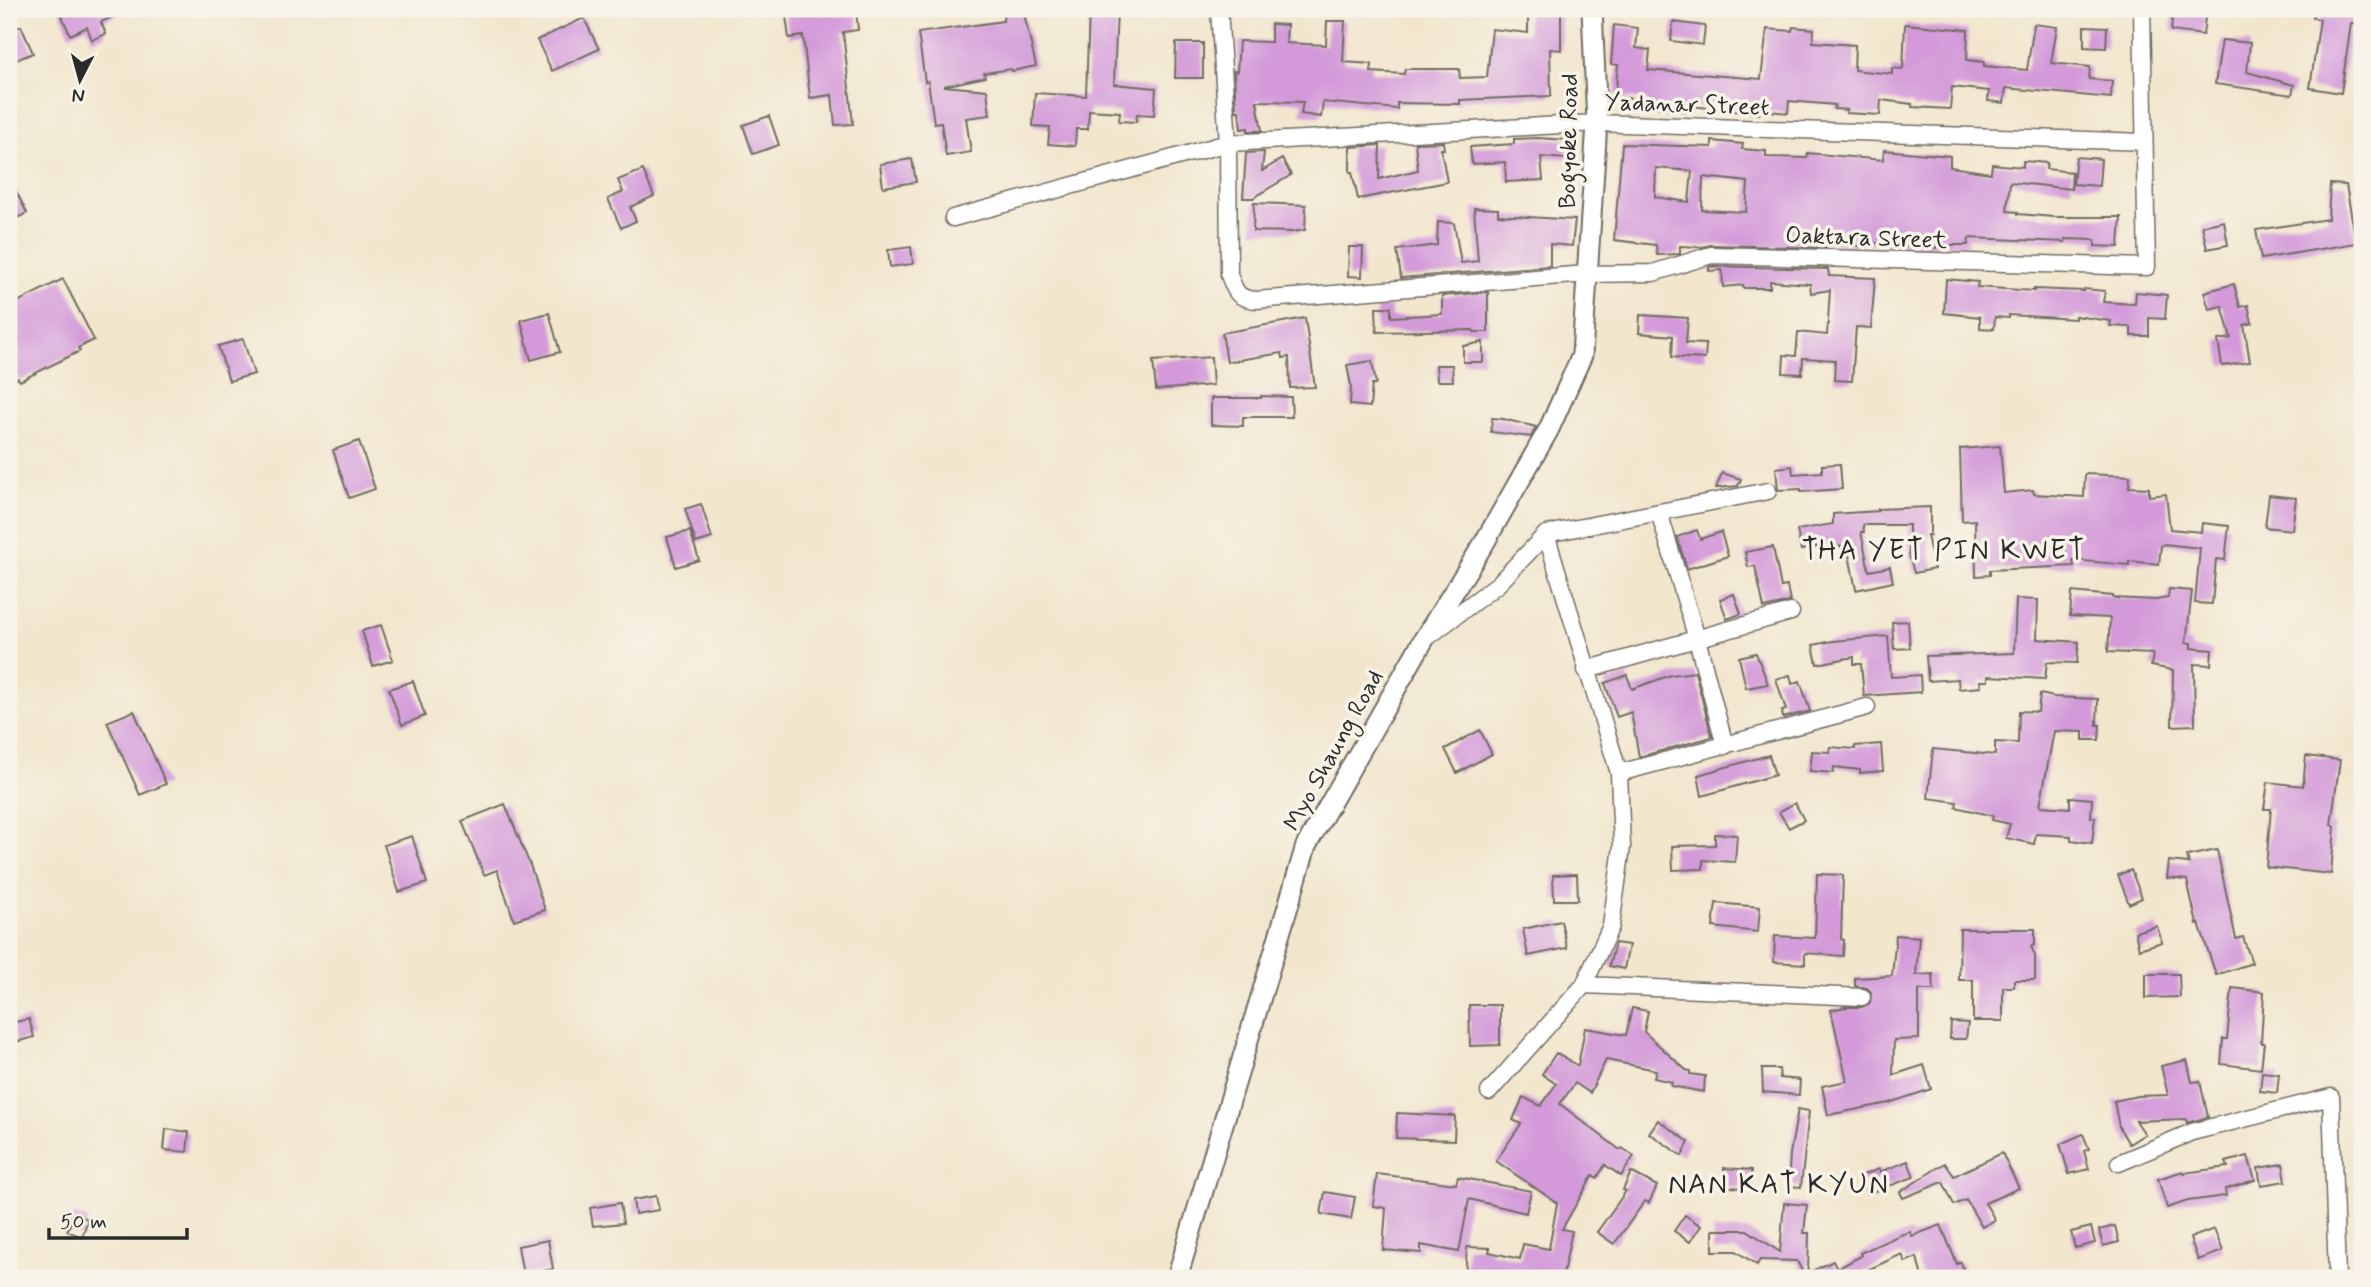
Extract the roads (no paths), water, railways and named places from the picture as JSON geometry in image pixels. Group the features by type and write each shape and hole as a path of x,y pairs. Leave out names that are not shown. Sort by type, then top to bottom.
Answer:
{"street":[{"path":"1219,9 1228,143"},
{"name":"Bogyoke Road","path":"1587,274 1597,124 1592,9"},
{"path":"2142,9 2144,142"},
{"name":"Yadanar Street","path":"953,218 1228,143 1597,124 2144,142"},
{"name":"Oaktara Street","path":"1228,143 1229,275 1237,295 1243,299 1256,300 1587,274 1653,273 1712,255 2147,267 2144,142"},
{"name":"Myo Shaung Road","path":"1177,1278 1306,846 1424,639 1483,545 1549,429 1582,355 1587,274"},
{"path":"1424,639 1498,584 1546,534 1768,491"},
{"path":"1659,512 1725,746"},
{"path":"1489,1092 1584,985 1611,926 1622,847 1619,773 1546,534"},
{"path":"1586,670 1791,612"},
{"path":"1619,773 1867,707"},
{"path":"1584,985 1861,997"},
{"path":"2119,1163 2193,1132 2331,1097 2337,1278"}],"district":[{"name":"THA YET PIN KWET","path":"1944,549"},
{"name":"NAN KAT KYUN","path":"1779,1183"}]}
